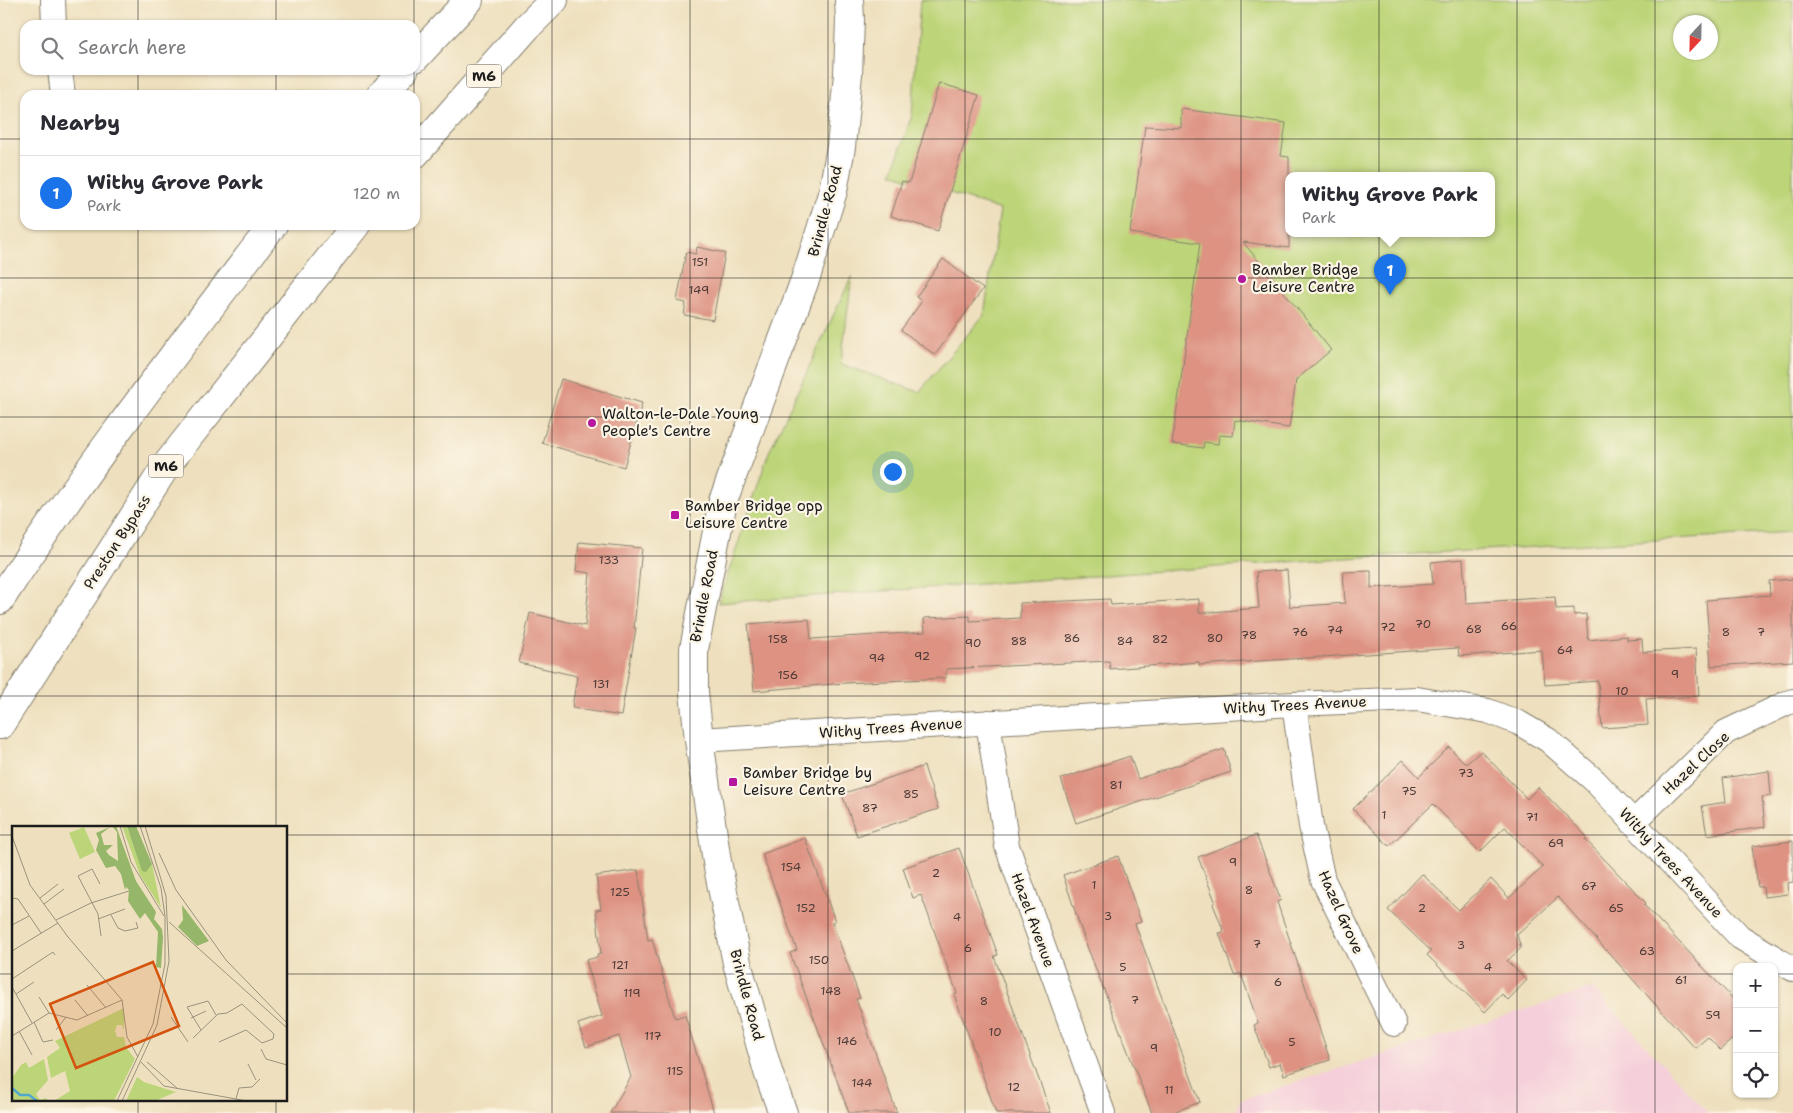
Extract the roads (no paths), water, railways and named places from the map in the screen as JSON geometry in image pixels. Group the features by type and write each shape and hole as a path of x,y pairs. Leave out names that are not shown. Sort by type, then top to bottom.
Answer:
{"main road":[{"path":"420,53 469,0"},
{"name":"M6","path":"420,148 527,27 554,0"},
{"name":"Brindle Road","path":"783,1113 769,1075 737,962 717,862 698,740 694,692 694,649 723,501 806,277 833,191 841,147 848,74 849,0"},
{"path":"386,90 399,75"},
{"path":"0,600 85,474 269,230"},
{"name":"Preston Bypass","path":"0,725 168,463 352,230"}],"street":[{"path":"52,0 54,20"},
{"path":"61,75 62,90"},
{"name":"Withy Trees Avenue","path":"698,740 1294,704 1417,699 1488,711 1519,723 1548,740 1595,781 1740,937 1793,969"},
{"name":"Hazel Close","path":"1633,823 1726,732 1793,701"},
{"name":"Hazel Grove","path":"1294,704 1310,826 1323,880 1394,1024"},
{"name":"Hazel Avenue","path":"988,722 1007,846 1103,1113"}],"place":[{"name":"Bamber Bridge Leisure Centre","path":"1242,279"},
{"name":"Withy Grove Park","path":"1390,295"},
{"name":"Walton-le-Dale Young People's Centre","path":"592,423"},
{"name":"Bamber Bridge opp Leisure Centre","path":"675,515"},
{"name":"Bamber Bridge by Leisure Centre","path":"733,782"}]}
